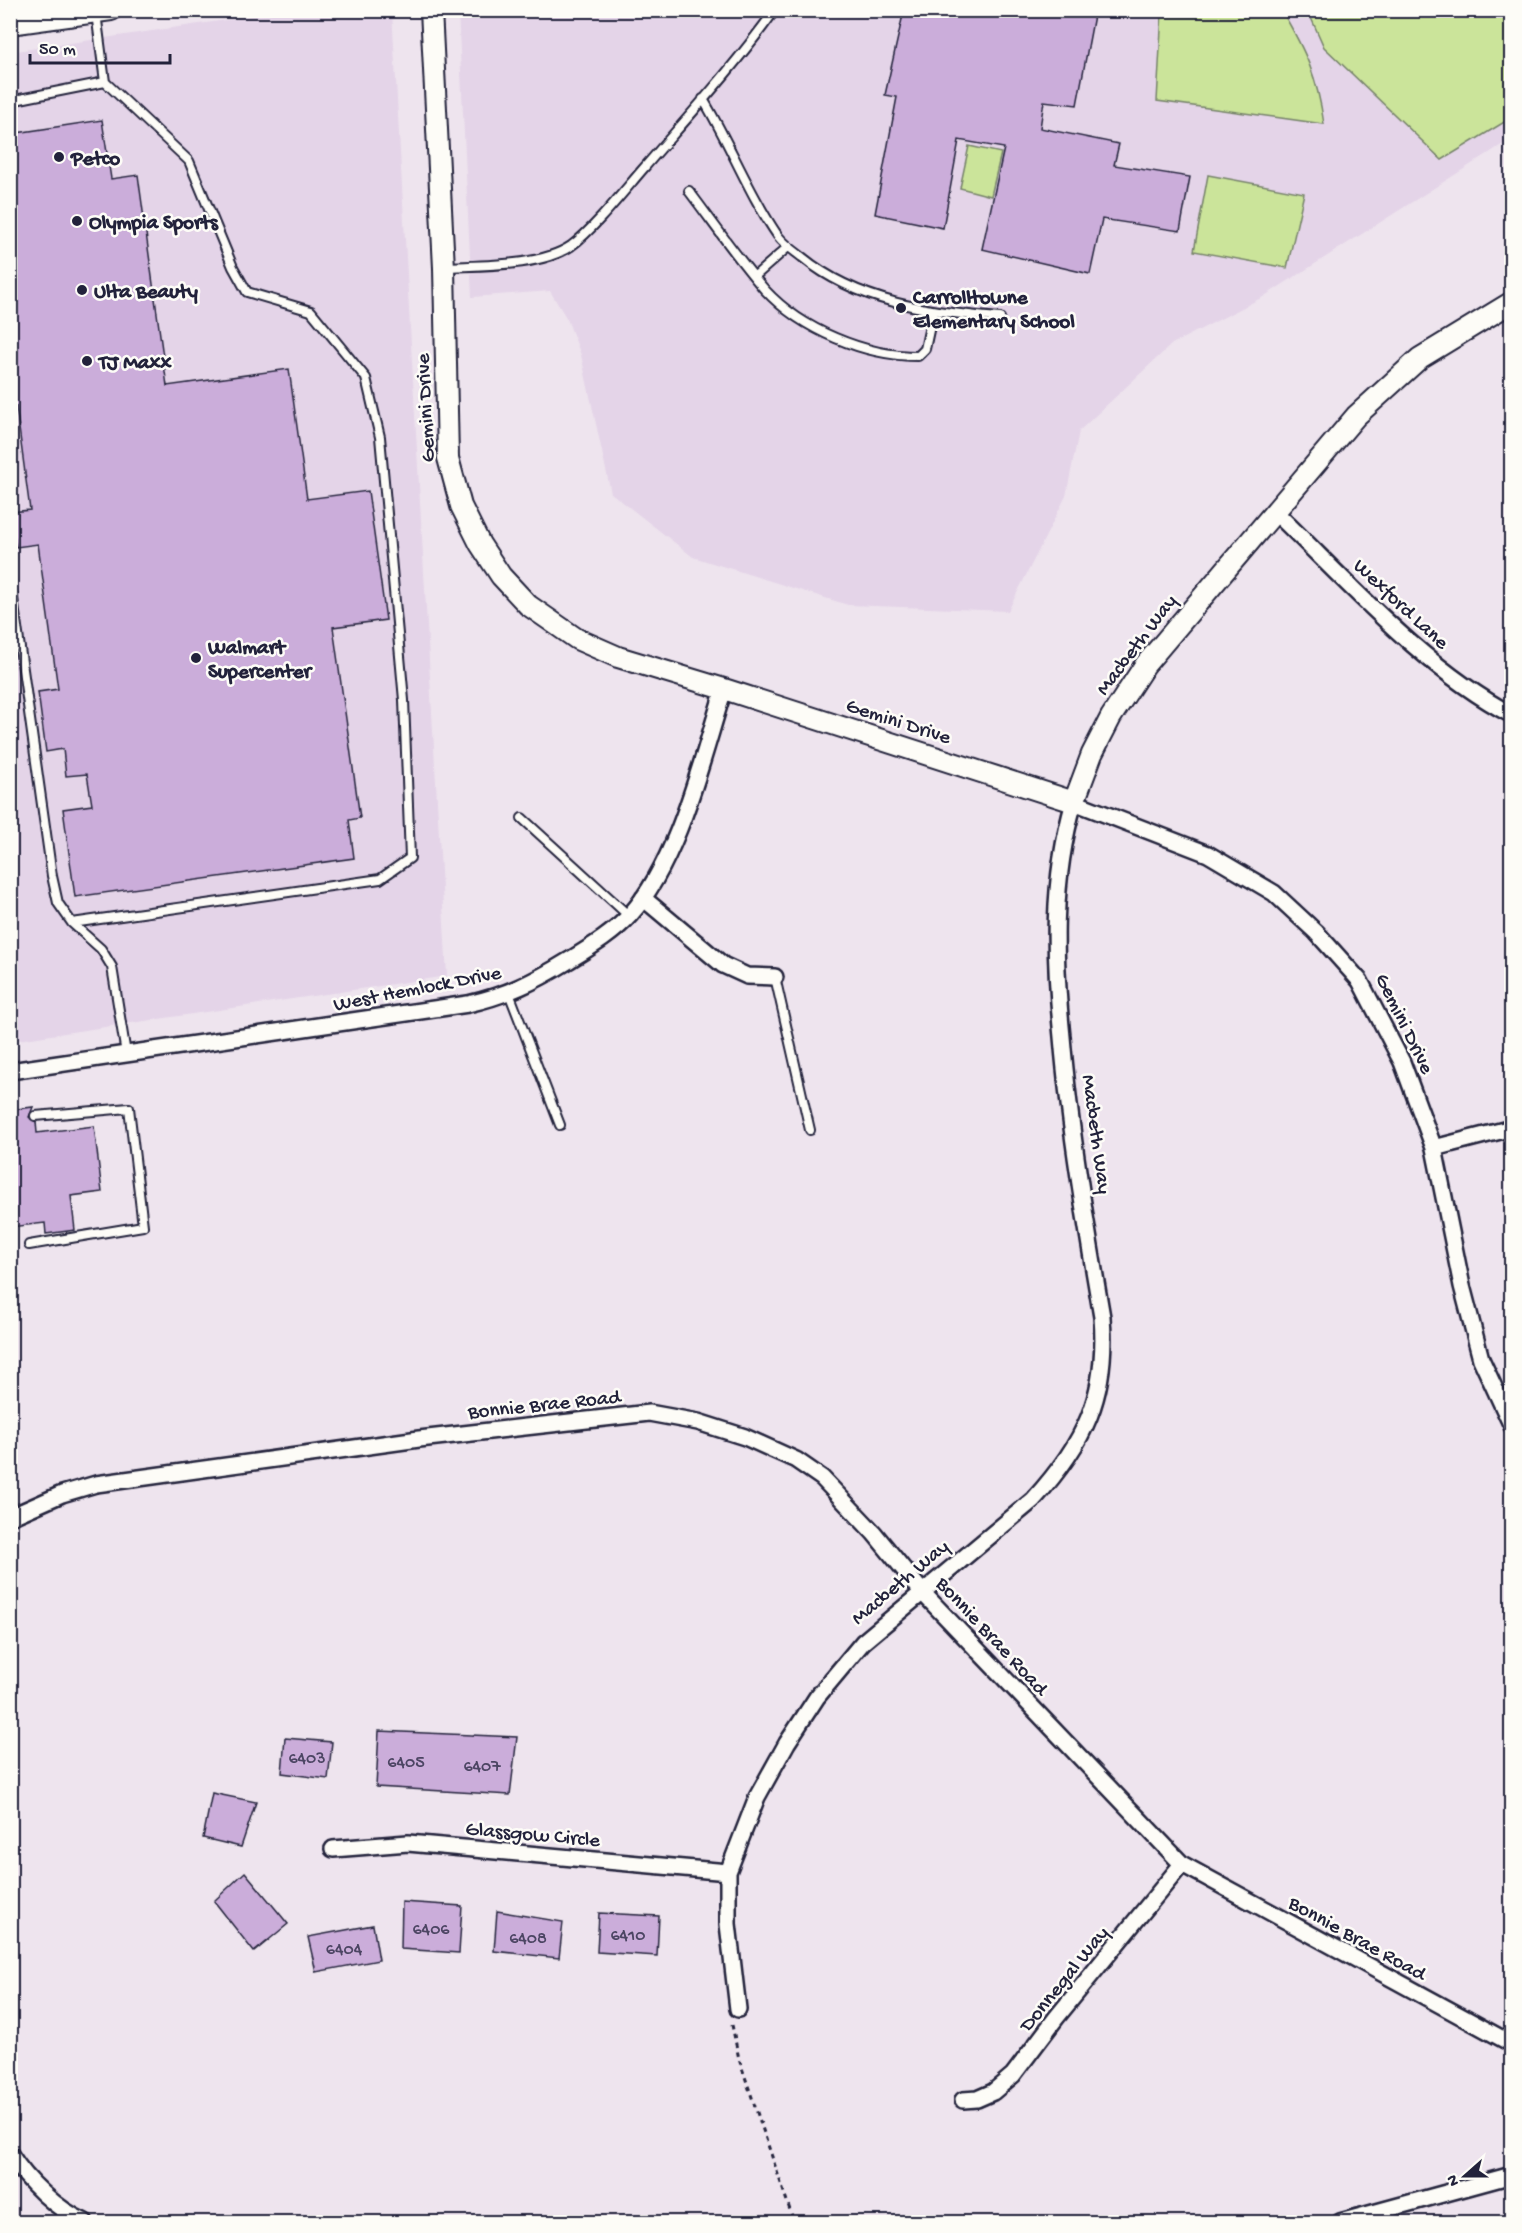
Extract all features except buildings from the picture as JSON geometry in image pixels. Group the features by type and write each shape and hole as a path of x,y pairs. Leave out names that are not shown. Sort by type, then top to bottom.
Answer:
{"street":[{"name":"Gemini Drive","path":"431,10 444,267 448,458 461,506 480,544 501,576 528,605 577,639 618,657 1074,802 1208,854 1274,893 1316,932 1360,981 1402,1062 1434,1148 1458,1265 1481,1359 1512,1426"},
{"path":"10,24 101,11"},
{"name":"Macbeth Way","path":"738,2009 728,1924 728,1872 757,1797 817,1697 863,1642 1033,1500 1057,1474 1084,1433 1097,1398 1105,1350 1102,1317 1068,1108 1054,918 1063,841 1074,802 1101,735 1144,665 1356,416 1420,358 1512,302"},
{"name":"Wexford Lane","path":"1274,511 1418,649 1473,692 1512,715"},
{"name":"West Hemlock Drive","path":"13,1070 399,1016 509,993 578,954 629,916 642,898 668,852 686,806 724,689"},
{"path":"642,898 723,965 747,976 775,977"},
{"path":"1434,1148 1512,1128"},
{"name":"Bonnie Brae Road","path":"10,1517 40,1503 96,1484 431,1437 649,1413 698,1422 745,1437 809,1468 822,1478 874,1533 923,1593 1182,1864 1512,2044"},
{"name":"Glassgow Circle","path":"333,1849 408,1843 728,1872"},
{"name":"Donnegal Way","path":"963,2100 976,2099 993,2092 1013,2075 1056,2018 1182,1864"},
{"path":"10,2154 43,2193 73,2217 85,2223"},
{"path":"1340,2223 1512,2175"}],"lane":[{"path":"444,267 516,262 547,256 571,246 612,204 704,99 751,44 775,10"},
{"path":"72,922 380,879 410,858 404,700 380,436 366,378 311,311 247,292 233,267 189,161 105,82 101,11"},
{"path":"10,101 105,82"},
{"path":"704,99 778,237 788,247 827,275 875,298 933,312 1000,318"},
{"path":"689,191 766,291 799,317 832,337 893,355 918,356 925,349 933,312"},
{"path":"755,276 788,247"},
{"path":"10,577 52,876 58,903 72,922 101,949 112,967 126,1054"},
{"path":"522,818 629,916"},
{"path":"775,977 810,1130"},
{"path":"509,993 560,1125"},
{"path":"29,1245 143,1226 129,1108 35,1116"}],"path":[{"path":"738,2009 732,2024 739,2059 794,2223"}],"shaded area":[{"path":"286,11 392,11 447,976 11,1041 10,52"},
{"name":"Carrolltowne Elementary School","path":"458,11 1511,11 1511,139 1263,297 1172,344 1079,431 1066,496 1008,611 848,605 693,557 611,493 581,355 567,319 550,291 472,297"}],"green space":[{"path":"1501,10 1511,15 1511,118 1442,160 1324,47 1308,11"},
{"path":"1162,11 1282,11 1298,39 1314,78 1324,124 1157,101"},
{"path":"969,146 1001,153 991,196 960,188"},
{"path":"1208,175 1304,193 1287,268 1194,251"}],"place":[{"name":"Petco","path":"59,157"},
{"name":"Olympia Sports","path":"77,221"},
{"name":"Ulta Beauty","path":"82,290"},
{"name":"Carrolltowne Elementary School","path":"901,308"},
{"name":"TJ Maxx","path":"87,361"},
{"name":"Walmart Supercenter","path":"196,658"}]}
